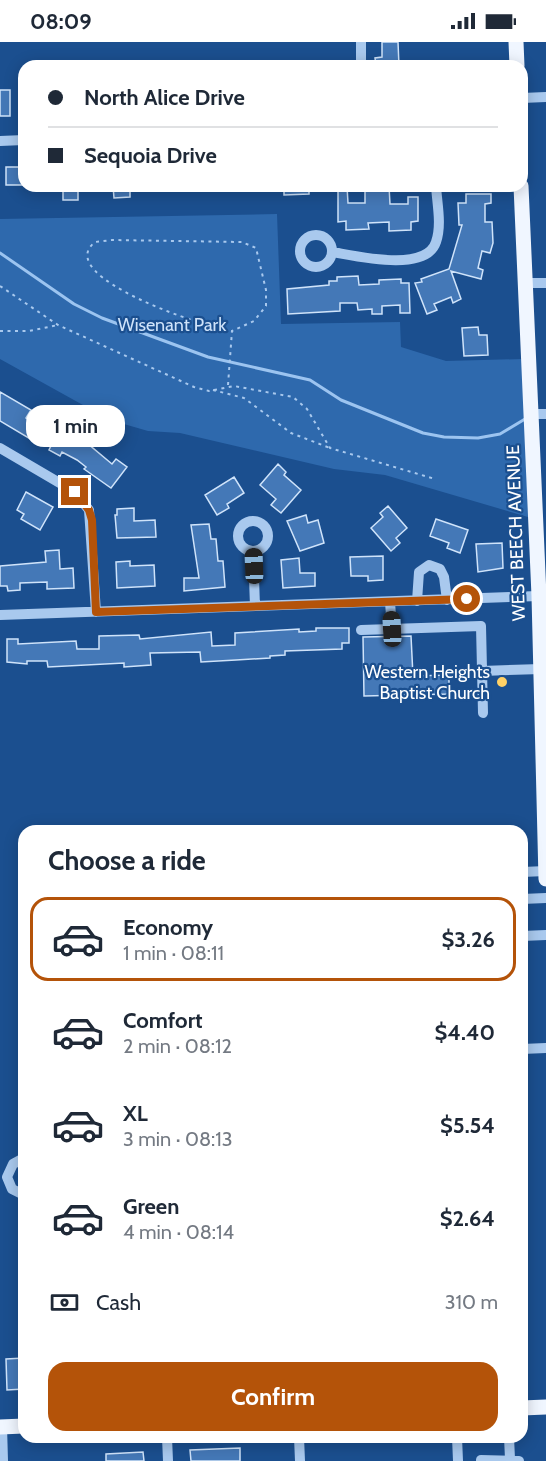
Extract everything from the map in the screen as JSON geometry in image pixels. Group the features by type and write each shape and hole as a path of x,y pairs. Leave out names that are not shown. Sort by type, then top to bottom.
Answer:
{"main road":[{"path":"516,42 517,60"},
{"name":"WEST BEECH AVENUE","path":"521,192 539,596 546,879"},
{"path":"528,1408 546,1407"},
{"path":"1,1426 18,1426"}],"street":[{"path":"361,42 361,60"},
{"path":"528,98 546,97"},
{"path":"0,141 18,140"},
{"path":"332,252 382,259 417,259 426,255 436,244 438,231 436,192"},
{"path":"525,284 546,283"},
{"path":"530,414 546,414"},
{"path":"0,448 64,485 84,501 89,510 96,612"},
{"path":"253,551 255,606"},
{"path":"417,601 419,572 429,566 440,569 444,577 447,600"},
{"path":"0,615 539,596"},
{"path":"390,602 392,629"},
{"path":"362,630 481,626 483,713"},
{"path":"482,671 541,669"},
{"path":"528,872 546,871"},
{"path":"528,899 546,898"},
{"path":"528,936 546,935"},
{"path":"528,1049 546,1048"},
{"path":"18,1161 13,1164 7,1177 12,1189 18,1192"},
{"path":"1,1426 3,1461"},
{"path":"167,1443 168,1461"},
{"path":"299,1443 300,1461"},
{"path":"457,1443 458,1461"},
{"path":"481,1460 514,1460 510,1443"}],"path":[{"path":"112,240 235,242 251,245 258,251 266,306 254,321 232,331 187,320 126,294 94,269 88,259 89,249 95,242 112,240"},
{"path":"0,286 58,325 194,387 244,398 291,432 330,448 435,479"},
{"path":"0,331 29,331 58,325"},
{"path":"228,385 232,331"},
{"path":"211,390 228,385 293,397 301,402 330,448"}],"green space":[{"name":"Wisenant Park","path":"277,214 281,324 400,322 401,347 446,361 523,359 528,517 385,475 334,469 180,433 148,431 110,420 0,359 0,219"}],"building":[{"path":"382,42 398,42 399,60 375,60 375,58 382,57"},
{"path":"0,90 10,90 10,116 0,116"},
{"path":"6,167 18,167 18,185 6,185"},
{"path":"63,192 78,192 78,200 63,200"},
{"path":"114,192 130,192 130,197 114,198"},
{"path":"284,192 309,192 309,194 284,195"},
{"path":"338,192 347,192 348,203 365,203 365,192 389,192 390,204 408,204 408,197 418,197 418,221 411,222 411,230 389,231 389,222 368,223 369,229 346,230 346,221 338,222"},
{"path":"466,194 491,194 491,203 485,204 485,222 492,222 493,243 490,253 482,251 478,268 483,270 481,279 451,271 461,299 453,303 451,297 434,304 437,310 427,314 415,283 449,269 462,225 459,225 458,203 466,203"},
{"path":"358,276 359,285 379,284 379,280 401,279 401,283 409,283 410,313 400,313 400,305 382,306 382,314 372,314 372,309 358,310 357,303 340,303 340,311 288,314 287,289 329,285 329,281 337,281 337,277"},
{"path":"478,327 479,335 487,335 488,355 464,356 462,328"},
{"path":"0,392 31,410 26,418 40,426 32,440 0,421"},
{"path":"59,429 88,444 112,464 116,459 127,467 111,488 84,469 86,467 77,460 62,452 60,456 49,450"},
{"path":"278,464 286,472 284,475 301,490 281,513 271,505 276,499 260,485"},
{"path":"234,477 244,493 227,504 229,508 217,515 205,495"},
{"path":"26,492 53,507 40,530 21,519 24,514 17,510"},
{"path":"388,506 407,528 396,538 400,543 391,551 371,528 383,517 380,513"},
{"path":"134,508 134,521 155,520 156,537 117,538 115,515 117,515 117,509"},
{"path":"306,515 308,523 318,520 324,543 300,551 287,521"},
{"path":"436,519 468,530 460,553 447,548 449,543 430,536"},
{"path":"209,524 211,539 216,539 218,561 223,561 225,587 184,591 184,578 199,578 191,525"},
{"path":"502,543 503,568 478,572 476,544"},
{"path":"59,550 60,569 73,568 74,588 47,589 47,582 20,583 20,590 8,591 7,586 0,586 0,566 46,562 45,551"},
{"path":"383,556 383,580 368,581 368,576 351,576 350,557"},
{"path":"299,558 300,573 315,573 315,586 283,588 281,560"},
{"path":"130,561 130,566 154,565 155,586 117,588 116,562"},
{"path":"316,628 349,628 349,643 342,643 342,649 285,651 285,655 270,656 270,658 201,662 200,652 150,653 151,665 124,667 124,663 48,667 47,661 27,661 27,664 7,662 7,639 18,639 18,644 76,641 77,649 99,649 99,636 139,635 140,639 211,632 212,646 235,645 235,633 299,629 299,632 316,631"},
{"path":"411,636 413,676 449,675 449,694 364,696 363,637"},
{"path":"18,1358 18,1389 7,1390 6,1359"},
{"path":"240,1448 240,1461 191,1461 190,1450"},
{"path":"143,1452 144,1461 106,1461 106,1454"}],"waterway":[{"path":"0,253 74,304 102,318 208,357 310,380 341,400 423,433 444,437 478,438 500,434 525,419"}],"place":[{"name":"Western Heights Baptist Church","path":"502,682"}],"route":[{"path":"75,492 84,501 92,520 96,612 467,599"}]}
